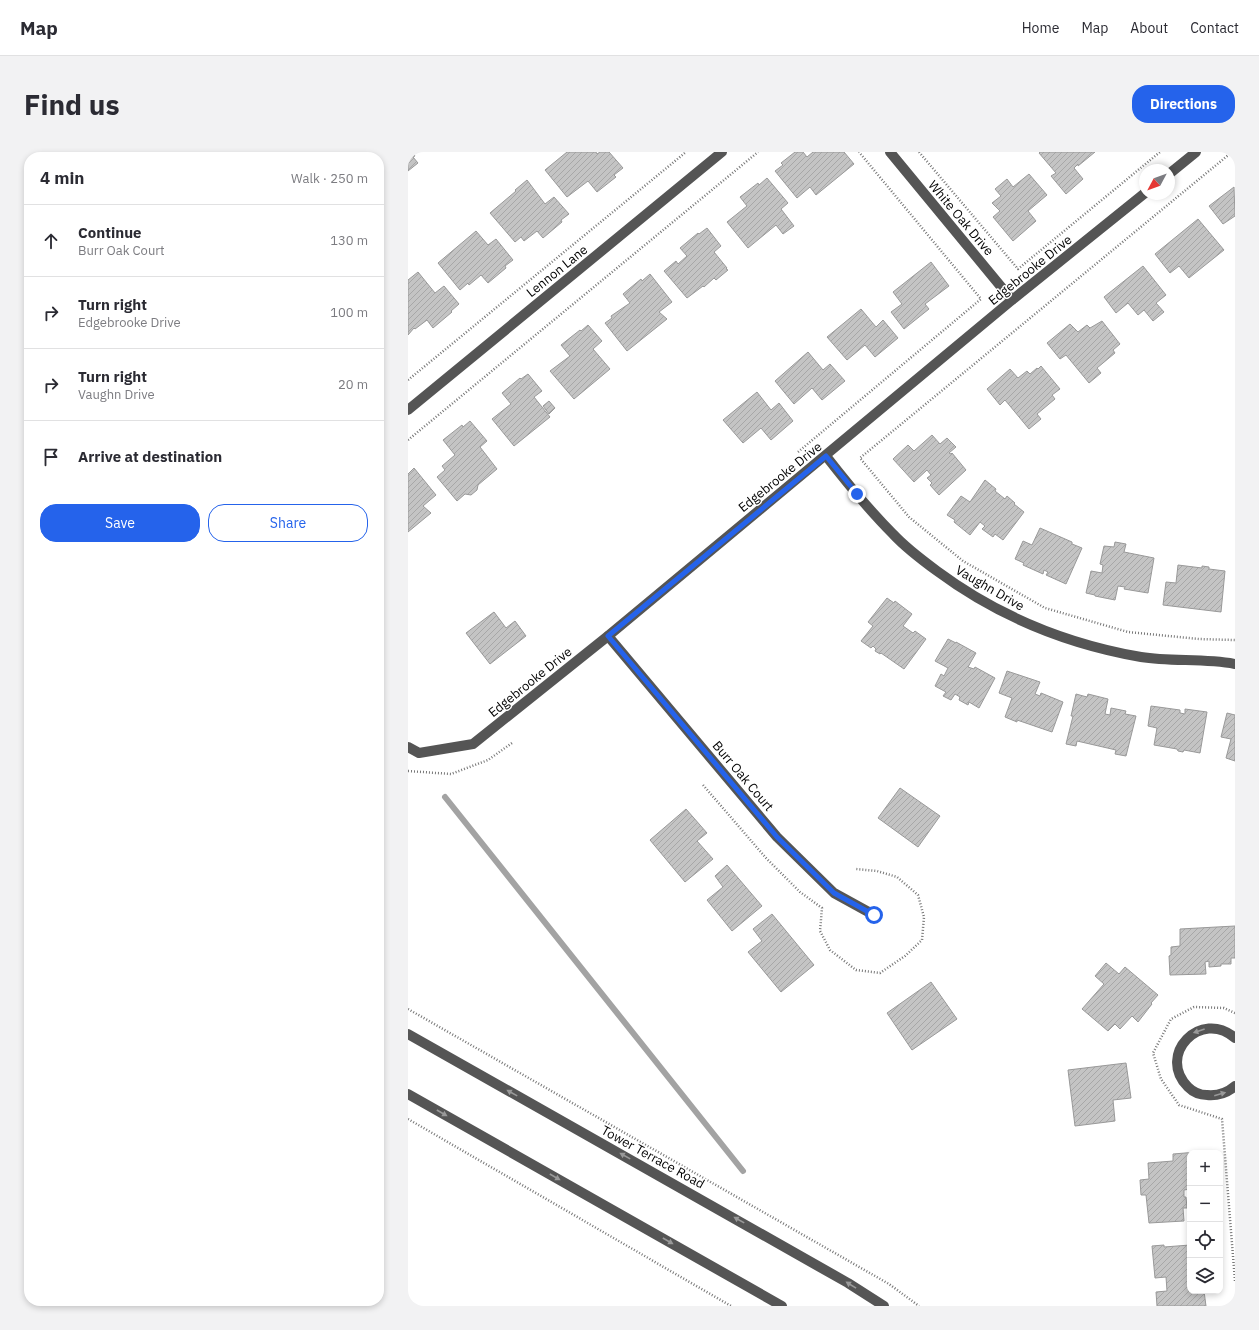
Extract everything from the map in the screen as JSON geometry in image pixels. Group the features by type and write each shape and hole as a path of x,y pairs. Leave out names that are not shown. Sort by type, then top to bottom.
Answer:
{"street":[{"name":"Lennon Lane","path":"408,410 722,152"},
{"name":"White Oak Drive","path":"890,152 1012,300"},
{"path":"1175,169 1196,152"},
{"name":"Edgebrooke Drive","path":"408,747 419,753 473,744 608,636 1012,300 1139,198"},
{"name":"Vaughn Drive","path":"826,456 894,536 958,587 1001,612 1047,632 1094,647 1143,657 1235,664"},
{"name":"Burr Oak Court","path":"608,636 777,837 834,893 874,915"},
{"path":"1235,1038 1225,1031 1214,1028 1203,1029 1193,1033 1179,1050 1177,1062 1179,1072 1184,1082 1192,1090 1202,1095 1214,1096 1225,1093 1235,1086"},
{"name":"Tower Terrace Road","path":"408,1034 848,1283 884,1306"},
{"path":"408,1094 782,1306"}],"path":[{"path":"408,380 686,152"},
{"path":"408,440 758,152"},
{"path":"798,452 981,299 859,152"},
{"path":"919,152 1018,269 1160,152"},
{"path":"1232,152 860,458 909,517 963,561 1045,608 1128,632 1199,639 1235,640"},
{"path":"408,772 451,774 488,760 512,743"},
{"path":"1235,1013 1224,1008 1194,1007 1171,1020 1153,1053 1161,1080 1180,1105 1222,1119 1235,1281"},
{"path":"408,1009 889,1284 919,1306"},
{"path":"408,1119 731,1306"}],"building":[{"path":"408,152 412,152 415,156 413,157 418,163 408,171"},
{"path":"567,152 596,152 597,154 600,152 609,152 623,168 614,175 616,177 597,192 588,181 567,197 545,170"},
{"path":"795,152 803,152 807,157 813,152 844,152 854,164 816,195 810,187 797,198 775,171 783,165 781,163"},
{"path":"1095,152 1074,168 1083,179 1066,194 1051,176 1056,173 1039,153"},
{"path":"1029,174 1047,195 1028,211 1036,221 1013,241 993,217 1000,211 992,203 1001,196 995,189 1007,179 1013,187"},
{"path":"767,178 788,203 781,209 794,226 783,234 776,225 748,248 727,222 747,206 740,197"},
{"path":"527,180 545,204 554,197 569,214 543,238 537,231 524,241 521,237 515,242 490,213"},
{"path":"1234,187 1235,216 1223,224 1209,206"},
{"path":"1198,219 1224,250 1189,278 1179,266 1170,273 1155,254"},
{"path":"707,228 721,246 714,252 728,270 716,280 714,278 704,287 703,286 687,298 664,271 676,261 678,264 687,256 680,248 698,233 699,234"},
{"path":"476,231 488,245 496,239 513,260 488,283 481,275 460,290 438,263"},
{"path":"931,262 949,286 925,304 929,309 904,329 891,312 902,304 893,292"},
{"path":"1143,266 1166,295 1156,303 1164,312 1153,321 1144,310 1138,315 1128,303 1116,313 1104,297"},
{"path":"418,272 435,293 444,286 459,304 433,328 427,320 415,329 414,328 408,335 408,280"},
{"path":"650,274 672,302 659,312 667,319 627,351 605,323 612,318 611,316 630,303 623,294 641,279 642,281"},
{"path":"861,309 876,327 883,320 898,338 875,357 865,345 847,360 827,337"},
{"path":"1102,321 1120,344 1113,350 1115,353 1097,368 1101,373 1089,383 1066,355 1060,359 1047,343 1070,324 1078,332 1087,325 1090,328"},
{"path":"588,325 602,341 593,349 610,369 574,399 550,371 570,356 561,345"},
{"path":"808,352 823,370 830,364 845,381 822,400 812,388 794,404 775,381"},
{"path":"1041,366 1060,389 1052,395 1055,399 1037,414 1041,419 1029,429 1005,400 1000,405 987,389 1010,369 1018,378 1027,371 1030,374"},
{"path":"528,374 542,391 534,397 550,417 514,446 492,419 511,404 502,393 520,378 521,379"},
{"path":"757,392 771,410 779,403 793,421 771,440 761,428 743,443 723,420"},
{"path":"549,401 555,408 549,414 543,406"},
{"path":"470,421 487,441 480,447 497,469 478,485 477,490 471,495 465,494 457,501 437,477 445,470 442,466 455,455 443,440 462,425 463,427"},
{"path":"932,435 940,444 947,438 956,447 949,453 952,453 966,470 939,495 930,485 932,483 927,478 931,475 927,470 914,482 893,459 908,445 914,451"},
{"path":"414,468 436,495 423,506 431,513 408,532 408,474"},
{"path":"985,480 996,489 995,491 1005,499 1007,496 1024,512 1003,540 995,534 993,537 982,529 985,526 980,522 970,535 954,522 955,520 947,515 961,496 970,502"},
{"path":"1040,528 1082,548 1066,584 1046,575 1048,572 1044,570 1043,574 1023,565 1024,563 1015,559 1023,541 1032,545"},
{"path":"1115,542 1126,544 1124,552 1154,558 1148,593 1124,589 1125,587 1118,586 1115,600 1086,593 1091,571 1102,573 1103,565 1100,564 1104,546 1114,547"},
{"path":"1178,565 1202,568 1202,566 1209,567 1209,569 1225,571 1221,612 1163,605 1166,582 1176,583"},
{"path":"887,598 894,603 895,601 912,614 903,626 913,633 915,631 926,639 904,669 881,653 880,654 875,651 876,649 873,646 871,648 861,641 873,626 868,622"},
{"path":"494,612 506,628 515,621 526,636 490,664 466,633"},
{"path":"948,639 976,653 968,667 974,669 975,667 995,678 979,708 969,702 968,705 959,700 960,697 955,694 951,700 943,696 946,692 935,686 941,674 944,676 948,668 935,661"},
{"path":"1007,671 1040,682 1035,694 1040,696 1041,693 1063,702 1052,732 1005,717 1012,698 999,693"},
{"path":"1076,694 1087,697 1088,694 1108,699 1105,714 1110,715 1111,708 1126,711 1125,714 1136,716 1126,756 1115,754 1116,750 1077,741 1076,746 1066,744 1073,716 1071,716"},
{"path":"1151,706 1180,710 1180,713 1185,714 1185,709 1207,712 1200,753 1184,750 1183,752 1178,751 1177,749 1154,745 1157,728 1148,726"},
{"path":"1227,713 1235,715 1235,761 1226,758 1231,739 1221,737"},
{"path":"900,788 940,816 918,847 878,818"},
{"path":"686,809 707,833 697,841 713,859 685,882 650,840"},
{"path":"727,865 762,906 732,931 707,900 723,887 715,876"},
{"path":"772,914 814,965 781,992 748,952 762,941 753,929"},
{"path":"1235,926 1235,958 1231,958 1231,964 1221,964 1221,966 1209,967 1209,961 1205,962 1206,974 1170,975 1169,956 1171,955 1171,947 1180,946 1180,929"},
{"path":"1106,963 1119,974 1125,967 1158,995 1138,1022 1132,1016 1120,1029 1115,1024 1108,1031 1082,1009 1104,984 1095,976"},
{"path":"931,982 957,1019 912,1050 887,1013"},
{"path":"1126,1063 1131,1098 1113,1100 1115,1121 1075,1126 1068,1070"},
{"path":"1187,1153 1187,1190 1184,1190 1184,1197 1186,1197 1187,1208 1183,1208 1184,1221 1149,1223 1146,1195 1141,1195 1140,1180 1149,1179 1148,1163 1173,1161 1173,1154"},
{"path":"1164,1245 1164,1247 1187,1245 1187,1294 1204,1294 1206,1306 1157,1306 1156,1292 1167,1291 1166,1277 1155,1278 1152,1246"}],"waterway":[{"path":"445,797 743,1171"}],"route":[{"path":"857,494 826,456 608,636 777,837 834,893 874,915"}]}
